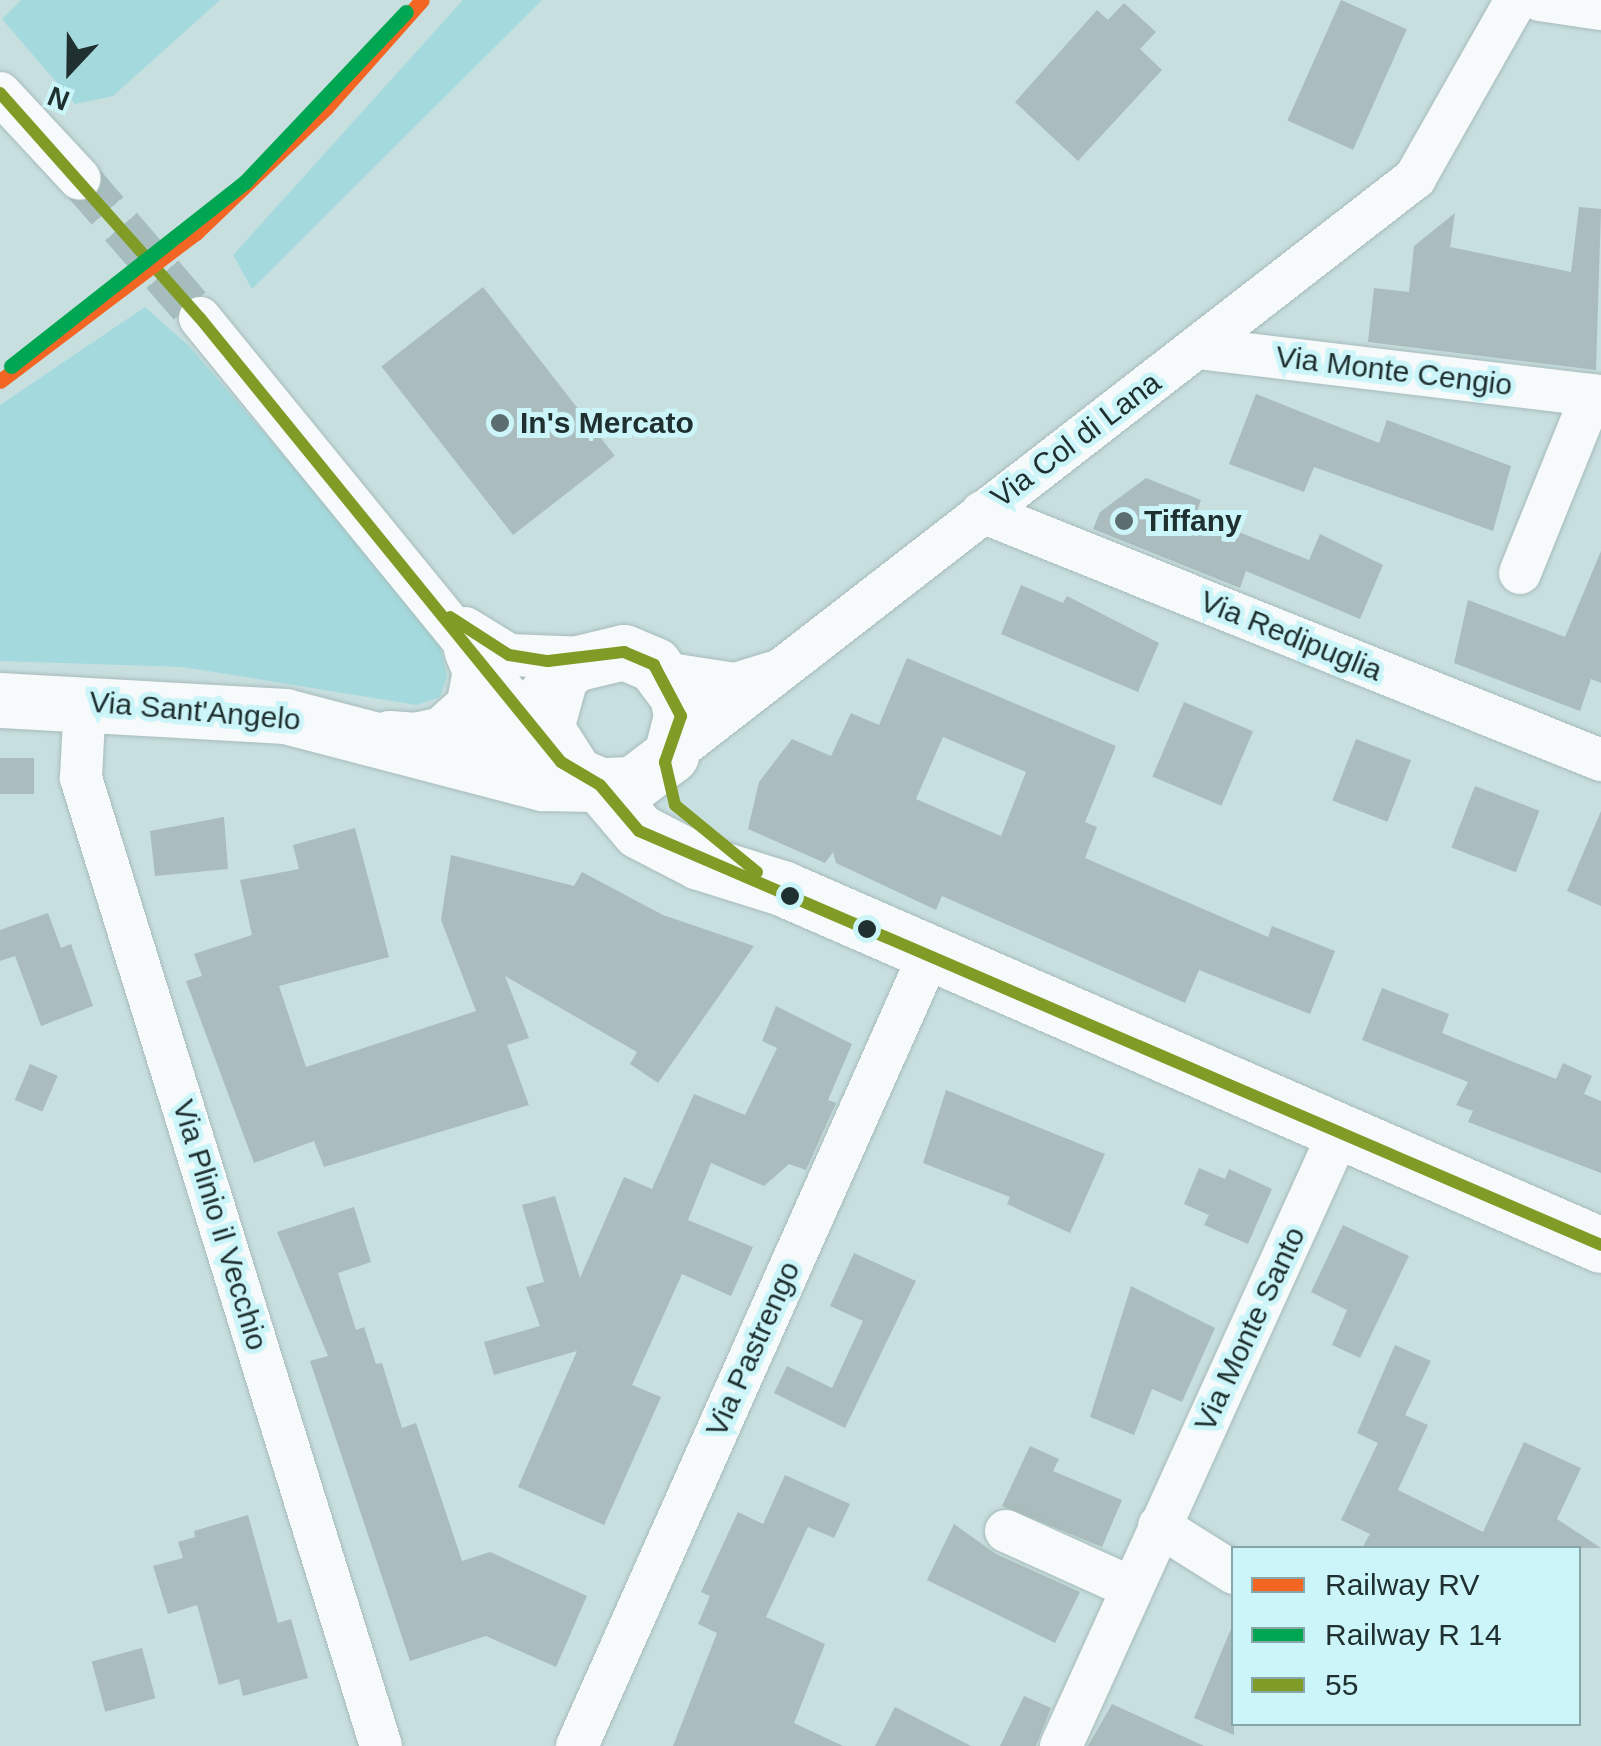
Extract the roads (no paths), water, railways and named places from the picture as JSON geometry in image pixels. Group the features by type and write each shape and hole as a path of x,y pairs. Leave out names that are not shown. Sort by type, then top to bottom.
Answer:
{"street":[{"name":"Via Col di Lana","path":"668,758 742,706 772,672 1380,209 1435,151 1516,0"},
{"path":"1540,0 1601,8"},
{"path":"0,93 80,179"},
{"path":"200,318 461,633 526,719 639,831 664,846 782,888 1601,1245"},
{"name":"Via Monte Cengio","path":"1197,348 1596,396 1520,573"},
{"name":"Via Redipuglia","path":"982,512 1601,760"},
{"path":"461,633 508,655 573,668 624,652 662,673 681,716 668,758 675,806 691,826 782,888"},
{"path":"404,739 443,734 473,707 480,672 461,633"},
{"path":"573,668 546,728 585,777"},
{"name":"Via Sant'Angelo","path":"404,739 472,744 526,719 573,668"},
{"name":"Via Col di Lana","path":"662,673 735,684 772,672"},
{"name":"Via Sant'Angelo","path":"0,700 285,716 404,739 544,783 585,777 633,784 668,758"},
{"name":"Via Plinio il Vecchio","path":"85,702 81,778 382,1746"},
{"name":"Via Pastrengo","path":"577,1746 930,953"},
{"name":"Via Monte Santo","path":"1061,1746 1340,1132"},
{"path":"1159,1526 1231,1572"},
{"path":"1006,1530 1132,1588"}],"tunnel":[{"path":"80,179 200,318"}],"rail line":[{"name":"RV","path":"0,381 196,233 326,108 422,0"}],"place":[{"name":"In's Mercato","path":"500,423"},
{"name":"Tiffany","path":"1124,521"}]}
